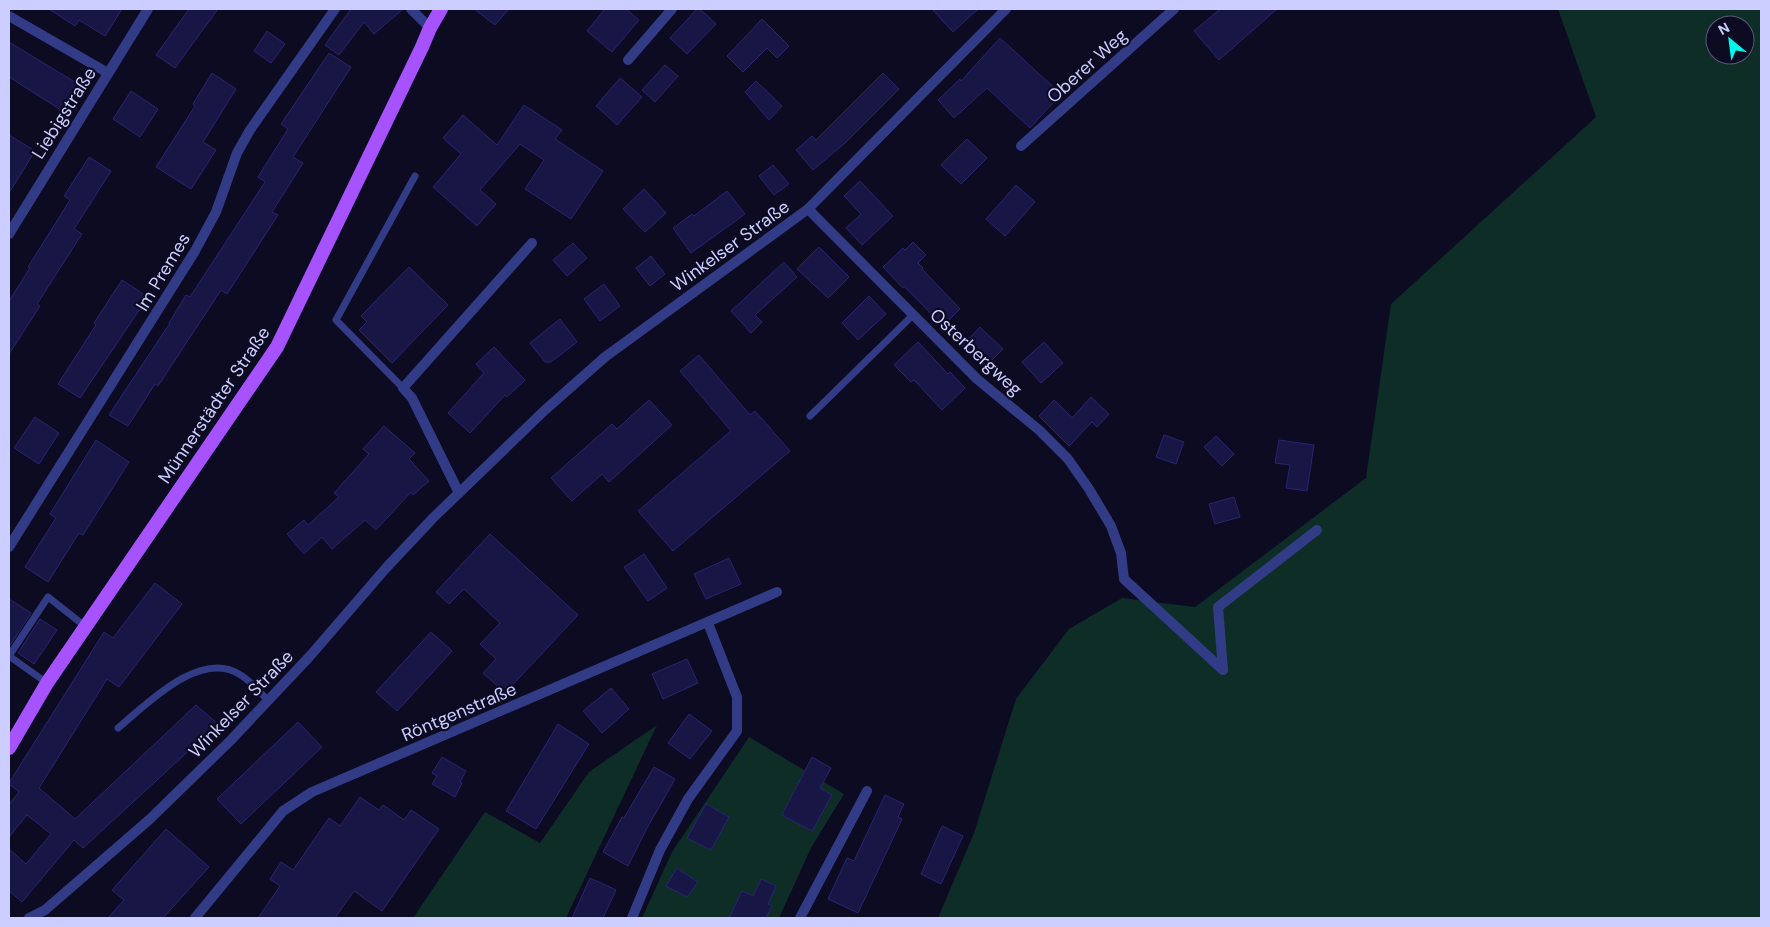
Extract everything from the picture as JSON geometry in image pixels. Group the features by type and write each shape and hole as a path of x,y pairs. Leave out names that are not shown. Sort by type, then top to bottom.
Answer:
{"main road":[{"name":"Münnerstädter Straße","path":"9,748 47,683 277,347 430,28 441,9"}],"street":[{"name":"Liebigstraße","path":"9,234 148,9"},
{"name":"Im Premes","path":"9,547 196,252 216,212 237,153 250,130 335,9"},
{"path":"411,9 430,28"},
{"path":"628,60 672,9"},
{"name":"Winkelser Straße","path":"29,918 45,910 150,819 231,740 310,656 386,568 459,493 545,410 605,357 808,209 1006,9"},
{"name":"Oberer Weg","path":"1021,146 1174,9"},
{"path":"9,16 108,73"},
{"name":"Osterbergweg","path":"808,209 977,379 1039,430 1068,459 1111,526 1121,553 1124,579 1223,670 1218,607 1316,530"},
{"path":"459,493 412,398 403,388 532,243"},
{"name":"Röntgenstraße","path":"195,918 283,811 312,792 777,592"},
{"path":"632,918 660,850 688,799 737,731 737,697 708,623"},
{"path":"800,918 867,791"}],"lane":[{"path":"403,388 336,320 415,176"},
{"path":"810,416 913,316"},
{"path":"47,683 9,656 48,597 86,627"},
{"path":"118,728 165,688 196,671 222,668 239,674 268,700"}],"green space":[{"path":"1558,9 1761,9 1761,918 938,918 974,833 1016,699 1069,629 1122,598 1195,607 1366,478 1391,304 1596,117"},
{"path":"657,725 566,918 413,918 485,812 540,843 589,772"},
{"path":"749,737 844,794 811,848 779,918 642,918 672,852"}],"building":[{"path":"49,9 122,9 105,36 79,20 75,26"},
{"path":"189,9 218,9 175,68 156,55"},
{"path":"351,9 403,9 374,34 364,22 339,55 325,45"},
{"path":"474,9 509,9 495,25"},
{"path":"605,9 626,9 639,20 612,52 587,31"},
{"path":"697,9 700,9 716,24 687,54 670,38"},
{"path":"932,9 978,9 953,32"},
{"path":"1220,9 1277,9 1219,60 1194,31"},
{"path":"762,19 789,46 777,58 767,48 743,72 727,56"},
{"path":"267,31 285,44 271,63 254,51"},
{"path":"1000,38 1061,94 1030,128 987,88 954,118 938,100 960,79 961,81"},
{"path":"9,42 78,84 61,110 9,77"},
{"path":"329,53 351,67 293,157 303,163 272,212 278,215 227,294 221,290 158,386 155,384 128,426 109,415 170,323 186,295 190,297 265,182 258,177 288,129 281,124"},
{"path":"665,65 678,76 655,102 642,90"},
{"path":"212,73 236,89 203,142 216,150 191,189 156,167 195,106 193,104"},
{"path":"883,73 899,89 846,142 813,170 796,150 812,136 816,140"},
{"path":"620,78 642,97 617,125 596,106"},
{"path":"756,81 782,106 769,120 745,92"},
{"path":"131,91 158,109 140,137 113,119"},
{"path":"524,105 562,130 555,139 603,171 571,219 525,189 544,160 520,144 480,190 496,204 477,226 433,187 461,154 443,138 463,115 497,145"},
{"path":"9,135 35,151 9,193"},
{"path":"967,139 987,158 961,184 941,165"},
{"path":"89,157 111,171 74,229 82,234 37,304 40,306 9,354 9,301 70,200 64,196"},
{"path":"773,165 789,184 774,195 759,176"},
{"path":"860,181 893,216 862,245 846,228 861,214 844,196"},
{"path":"1016,185 1035,202 1005,236 986,219"},
{"path":"644,189 666,213 645,232 623,209"},
{"path":"727,191 745,214 691,253 673,228 692,214 694,216"},
{"path":"913,242 926,255 918,263 922,269 960,309 943,326 883,267 903,248 905,250"},
{"path":"573,243 587,258 567,276 553,260"},
{"path":"819,247 849,277 828,298 797,269"},
{"path":"651,256 665,274 650,286 636,268"},
{"path":"784,262 797,277 755,315 762,322 751,333 731,311"},
{"path":"409,267 448,305 392,363 359,330 367,322 361,316"},
{"path":"122,280 148,297 80,398 58,384"},
{"path":"604,284 620,306 600,321 584,299"},
{"path":"869,296 886,314 858,340 842,323"},
{"path":"560,319 577,342 551,362 545,362 530,343"},
{"path":"980,327 1003,349 984,368 962,346"},
{"path":"918,342 948,374 950,372 965,388 942,410 914,380 911,382 894,365"},
{"path":"1044,342 1063,363 1041,383 1022,362"},
{"path":"494,347 525,380 507,397 505,395 470,433 448,413 484,373 476,364"},
{"path":"699,355 750,415 755,411 790,451 673,551 638,511 731,431 680,371"},
{"path":"1091,397 1109,414 1097,427 1092,422 1069,446 1039,416 1054,400 1072,418"},
{"path":"649,400 672,425 609,482 602,474 572,501 551,478 612,424 617,429"},
{"path":"35,417 59,433 39,464 14,448"},
{"path":"384,426 415,453 409,459 429,481 413,495 411,492 376,530 365,520 332,549 322,537 304,554 287,534 304,520 308,525 339,497 334,493 369,454 363,449"},
{"path":"1164,435 1184,442 1176,464 1156,457"},
{"path":"1216,436 1234,454 1222,466 1204,447"},
{"path":"96,440 129,462 83,535 79,533 48,582 25,567 56,518 50,514"},
{"path":"1279,440 1314,445 1307,491 1286,488 1290,465 1275,463"},
{"path":"1234,497 1240,517 1215,524 1209,504"},
{"path":"490,534 578,615 505,693 483,673 496,659 480,644 500,623 464,589 449,604 436,592"},
{"path":"644,554 667,588 648,601 624,567"},
{"path":"729,558 741,584 706,599 694,574"},
{"path":"155,583 182,604 119,687 107,679 39,788 75,819 196,705 218,724 83,848 74,840 22,902 9,891 9,849 26,864 51,834 27,815 9,837 9,804 19,792 9,783 104,632 113,638"},
{"path":"9,599 31,613 9,647"},
{"path":"40,619 57,630 34,664 18,653"},
{"path":"431,632 452,651 397,711 376,692"},
{"path":"687,659 698,683 663,699 652,674"},
{"path":"611,688 629,709 602,733 583,711"},
{"path":"689,714 712,731 690,759 668,743"},
{"path":"298,722 322,747 241,824 217,799"},
{"path":"558,724 589,744 536,829 506,811"},
{"path":"442,757 466,771 455,797 432,784 437,776 432,773"},
{"path":"812,757 831,768 820,788 832,795 812,831 782,815"},
{"path":"654,767 675,779 628,866 603,852 622,817 624,818"},
{"path":"885,795 904,804 898,817 902,819 858,913 828,899 847,858 854,861"},
{"path":"360,797 379,810 383,805 404,820 411,810 439,829 382,911 354,891 335,918 258,918 280,886 270,879 281,862 293,870 329,818 340,826"},
{"path":"706,804 729,817 711,850 687,838"},
{"path":"942,826 963,836 941,884 921,874"},
{"path":"166,829 209,867 163,918 108,918 124,900 112,890"},
{"path":"677,868 698,882 687,897 666,886"},
{"path":"590,878 616,890 603,918 572,918"},
{"path":"761,879 776,886 768,904 772,906 766,918 729,918 742,891 753,896"}]}
